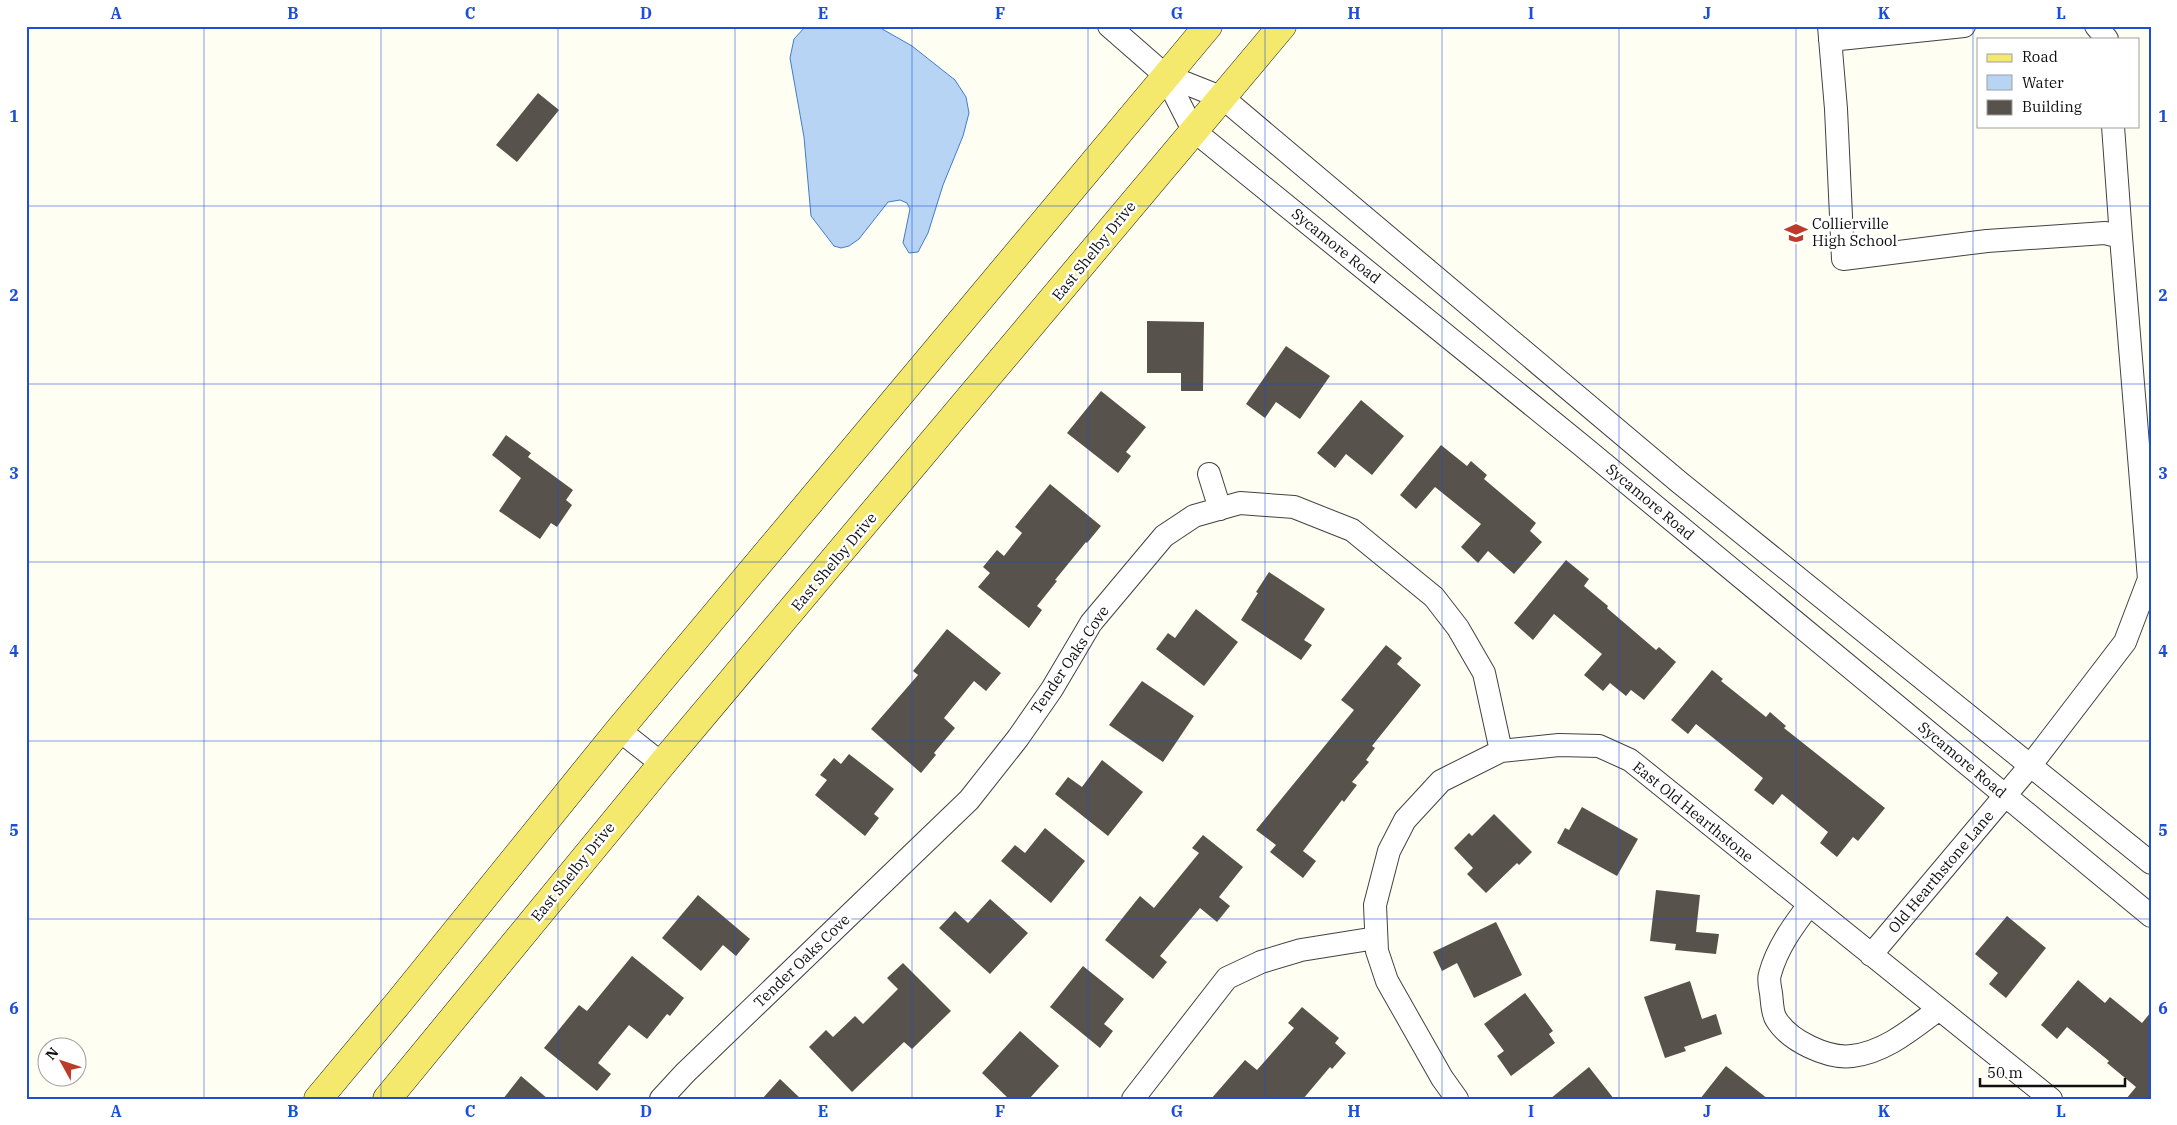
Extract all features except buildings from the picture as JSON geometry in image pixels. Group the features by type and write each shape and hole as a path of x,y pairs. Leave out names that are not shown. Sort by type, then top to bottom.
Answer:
{"main road":[{"path":"318,1099 400,1002 619,730 1165,75 1208,26"},
{"name":"East Shelby Drive","path":"387,1099 662,764 1282,26"}],"street":[{"name":"Sycamore Road","path":"1110,26 1165,75 1223,98 1679,482 2151,863"},
{"path":"1964,26 1829,33 1836,117 1843,259 1987,241 2105,233 2121,237"},
{"path":"2096,26 2105,38"},
{"name":"Sycamore Road","path":"1165,75 1193,130 1580,444 2151,916"},
{"name":"Old Hearthstone Lane","path":"1871,955 2006,796 2125,642 2149,579 2113,128"},
{"path":"1209,474 1220,509"},
{"name":"Tender Oaks Cove","path":"661,1099 685,1073 969,800 1018,738 1052,690 1091,623 1164,536 1194,516 1240,503 1294,507 1352,530 1434,597 1458,628 1484,674 1500,751"},
{"path":"619,730 662,764"},
{"name":"East Old Hearthstone","path":"1457,1099 1442,1078 1387,981 1377,952 1375,905 1389,850 1404,820 1441,781 1500,751 1559,745 1599,746 1630,760 2051,1099"},
{"path":"1809,905 1787,933 1769,976 1775,1019 1794,1037 1811,1048 1836,1056 1853,1056 1878,1049 1901,1037 1939,1009"},
{"path":"1133,1099 1227,978 1261,962 1301,950 1376,938"}],"water":[{"path":"806,26 877,26 912,46 955,80 966,97 969,113 963,136 943,185 928,233 918,252 909,253 903,243 910,209 907,203 900,200 888,202 859,239 849,246 841,248 834,246 811,216 804,137 790,58 794,39"}],"place":[{"name":"Collierville High School","path":"1796,233"}]}
